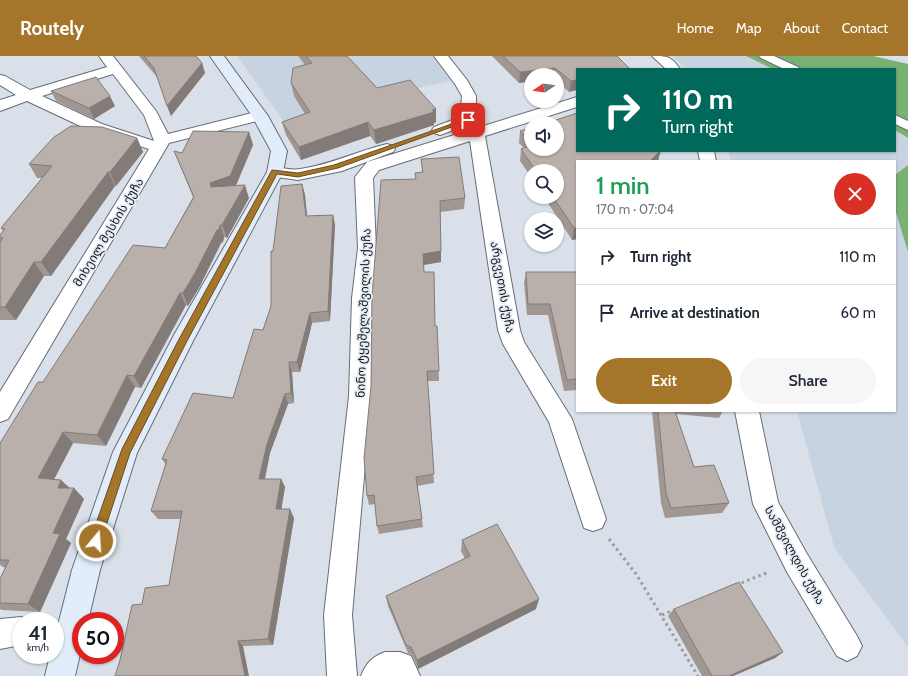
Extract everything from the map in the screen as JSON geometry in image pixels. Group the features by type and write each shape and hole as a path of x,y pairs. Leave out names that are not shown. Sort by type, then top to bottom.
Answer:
{"main road":[{"path":"64,626 86,570 125,452 182,341 275,172 279,151 260,116 217,56"},
{"path":"60,676 61,664"}],"street":[{"path":"106,56 151,114 161,143"},
{"path":"275,172 298,175 336,167 468,120 469,96 462,83 441,56"},
{"path":"0,106 116,69"},
{"path":"0,78 28,96 95,127 137,142 161,143 260,116"},
{"name":"ნინო ტყეშელაშვილის ქუჩა","path":"342,676 338,615 360,396 372,248 364,177 373,166 576,102"},
{"name":"არგვეთის ქუჩა","path":"477,133 509,330 514,344 560,419 593,519"},
{"name":"მიხეილ მესხის ქუჩა","path":"0,412 161,143"},
{"name":"სამშვილდის ქუჩა","path":"747,412 766,504 797,563 847,646"},
{"path":"0,634 12,632"},
{"path":"376,676 385,667 400,667 405,676"}],"lane":[{"path":"765,56 792,68"},
{"path":"896,120 908,126"}],"path":[{"path":"593,519 636,574 698,676"},
{"path":"734,586 797,563"},
{"path":"662,615 676,609"}],"shaded area":[{"path":"237,56 436,56 455,80 426,86 287,126"},
{"path":"672,56 873,56 908,64 908,647 834,547 797,412 896,412 896,160 731,160 728,152 896,152 896,68 685,68"}],"green space":[{"path":"746,56 873,56 908,64 908,138 896,131 896,68 771,68"},
{"path":"908,165 908,252 896,212 896,174"}],"building":[{"path":"144,56 196,56 202,63 167,106 154,68"},
{"path":"306,56 347,56 377,88 410,80 436,109 432,110 434,112 374,130 368,122 299,147 282,122 310,112 291,83 293,68 312,63"},
{"path":"503,56 617,56 629,68 576,68 576,80 571,81 564,75 564,68 524,68 524,72 520,72"},
{"path":"96,77 110,96 89,108 51,91"},
{"path":"576,113 576,152 659,152 651,160 576,160 576,228 574,228 558,204 564,204 564,164 531,164 526,156 564,156 564,117"},
{"path":"71,126 102,127 137,138 110,172 108,172 41,262 34,262 5,307 0,307 0,242 3,238 0,238 0,235 5,229 1,228 52,166 29,164 54,137"},
{"path":"524,130 524,135 520,131"},
{"path":"193,131 249,132 230,176 210,183 211,187 245,185 222,225 220,225 219,230 217,230 183,293 180,293 134,376 127,375 97,435 63,432 38,478 61,480 58,488 74,488 53,533 60,534 28,604 0,603 0,579 9,560 0,560 0,443 38,382 43,382 133,245 165,248 194,197 174,151 182,153"},
{"path":"459,157 465,198 440,201 441,251 423,254 424,272 434,272 435,326 437,326 439,371 427,371 434,474 416,477 422,519 377,526 374,495 367,496 364,458 371,386 372,296 381,180 416,179 415,173 423,172 421,159"},
{"path":"302,184 306,216 333,215 328,311 310,313 297,362 289,362 291,393 285,394 267,444 259,479 281,479 276,509 290,509 268,639 238,641 245,676 115,676 119,664 124,664 124,642 132,605 142,604 145,588 169,585 182,511 151,511 167,460 162,459 193,393 233,398 254,329 263,330 271,306 271,251 273,251 281,186"},
{"path":"526,272 576,272 576,379 567,380 550,304 528,304"},
{"path":"658,412 675,412 694,467 714,465 729,503 671,508 666,493"},
{"path":"497,524 539,599 417,660 411,647 406,645 386,596 470,556 462,540"},
{"path":"739,582 783,652 729,676 712,676 674,609"}],"route":[{"path":"96,541 125,452 182,341 275,172 298,175 336,167 468,120"}]}
